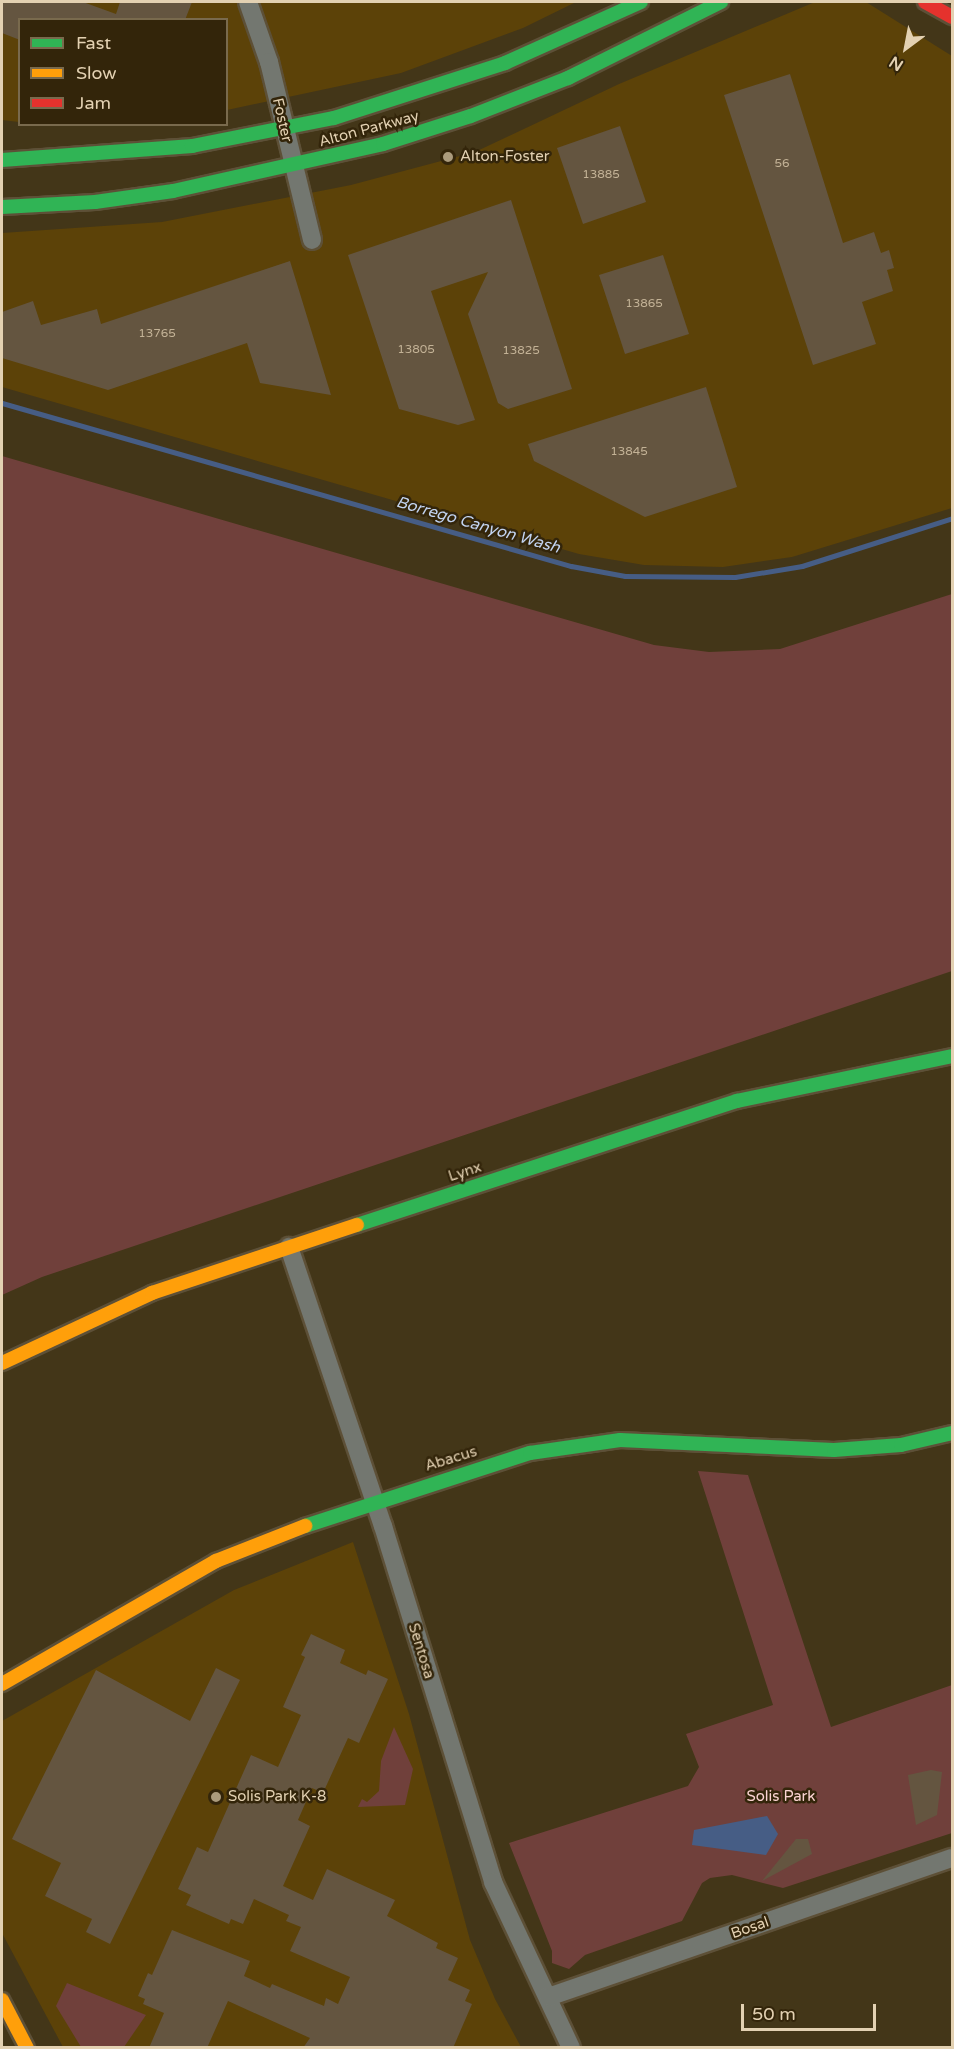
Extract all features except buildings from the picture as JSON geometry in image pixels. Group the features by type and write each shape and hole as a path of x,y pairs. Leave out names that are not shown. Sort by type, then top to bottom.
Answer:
{"street":[{"name":"Foster","path":"248,2 269,63 312,240"},
{"name":"Alton Parkway","path":"2,160 136,152 284,130 398,100 505,63 641,2"},
{"name":"Alton Parkway","path":"2,207 131,197 293,166 414,135 509,102 607,60 721,2"},
{"path":"925,2 952,17"},
{"name":"Lynx","path":"2,1363 152,1293 737,1101 952,1056"},
{"name":"Sentosa","path":"289,1247 374,1501 493,1882 571,2048"},
{"name":"Abacus","path":"2,1684 216,1561 374,1501 530,1453 620,1440 834,1450 901,1445 952,1433"},
{"name":"Bosal","path":"548,1997 952,1858"},
{"path":"2,2000 27,2048"}],"shaded area":[{"path":"2,2 576,2 523,28 401,73 228,110 228,18 18,18 18,122 2,120"},
{"path":"815,2 866,2 952,56 952,508 792,557 723,567 644,565 579,554 2,387 2,233 162,222 351,185 475,152 619,84"},
{"name":"Solis Park K-8","path":"353,1542 409,1714 470,1940 495,1999 521,2047 63,2047 2,1933 2,1721 234,1590"}],"green space":[{"path":"2,456 654,645 709,652 780,649 952,594 952,971 42,1277 2,1295"},
{"name":"Solis Park","path":"698,1471 748,1475 831,1727 952,1685 952,1833 783,1888 732,1875 710,1878 702,1883 682,1921 585,1955 569,1969 552,1963 552,1951 509,1843 688,1786 699,1767 686,1734 773,1705"},
{"path":"394,1727 413,1769 405,1805 358,1807 362,1799 367,1802 379,1791 381,1761"},
{"path":"67,1983 146,2015 124,2047 81,2047 56,2006"}],"water":[{"path":"767,1816 778,1834 766,1855 692,1845 694,1830"}],"waterway":[{"name":"Borrego Canyon Wash","path":"2,403 571,566 625,576 735,577 802,566 952,518"}],"traffic: fast":[{"path":"2,160 192,146 334,118 505,63 641,2"},
{"path":"2,207 95,202 173,191 383,144 471,116 568,78 721,2"},
{"path":"357,1225 737,1101 952,1056"},
{"path":"305,1526 530,1453 620,1440 834,1450 901,1445 952,1433"}],"traffic: slow":[{"path":"2,1363 152,1293 357,1225"},
{"path":"2,1684 216,1561 305,1526"},
{"path":"2,2000 27,2048"}],"traffic: jam":[{"path":"925,2 952,17"}],"place":[{"name":"Alton-Foster","path":"448,157"},
{"name":"Solis Park K-8","path":"216,1797"}]}
